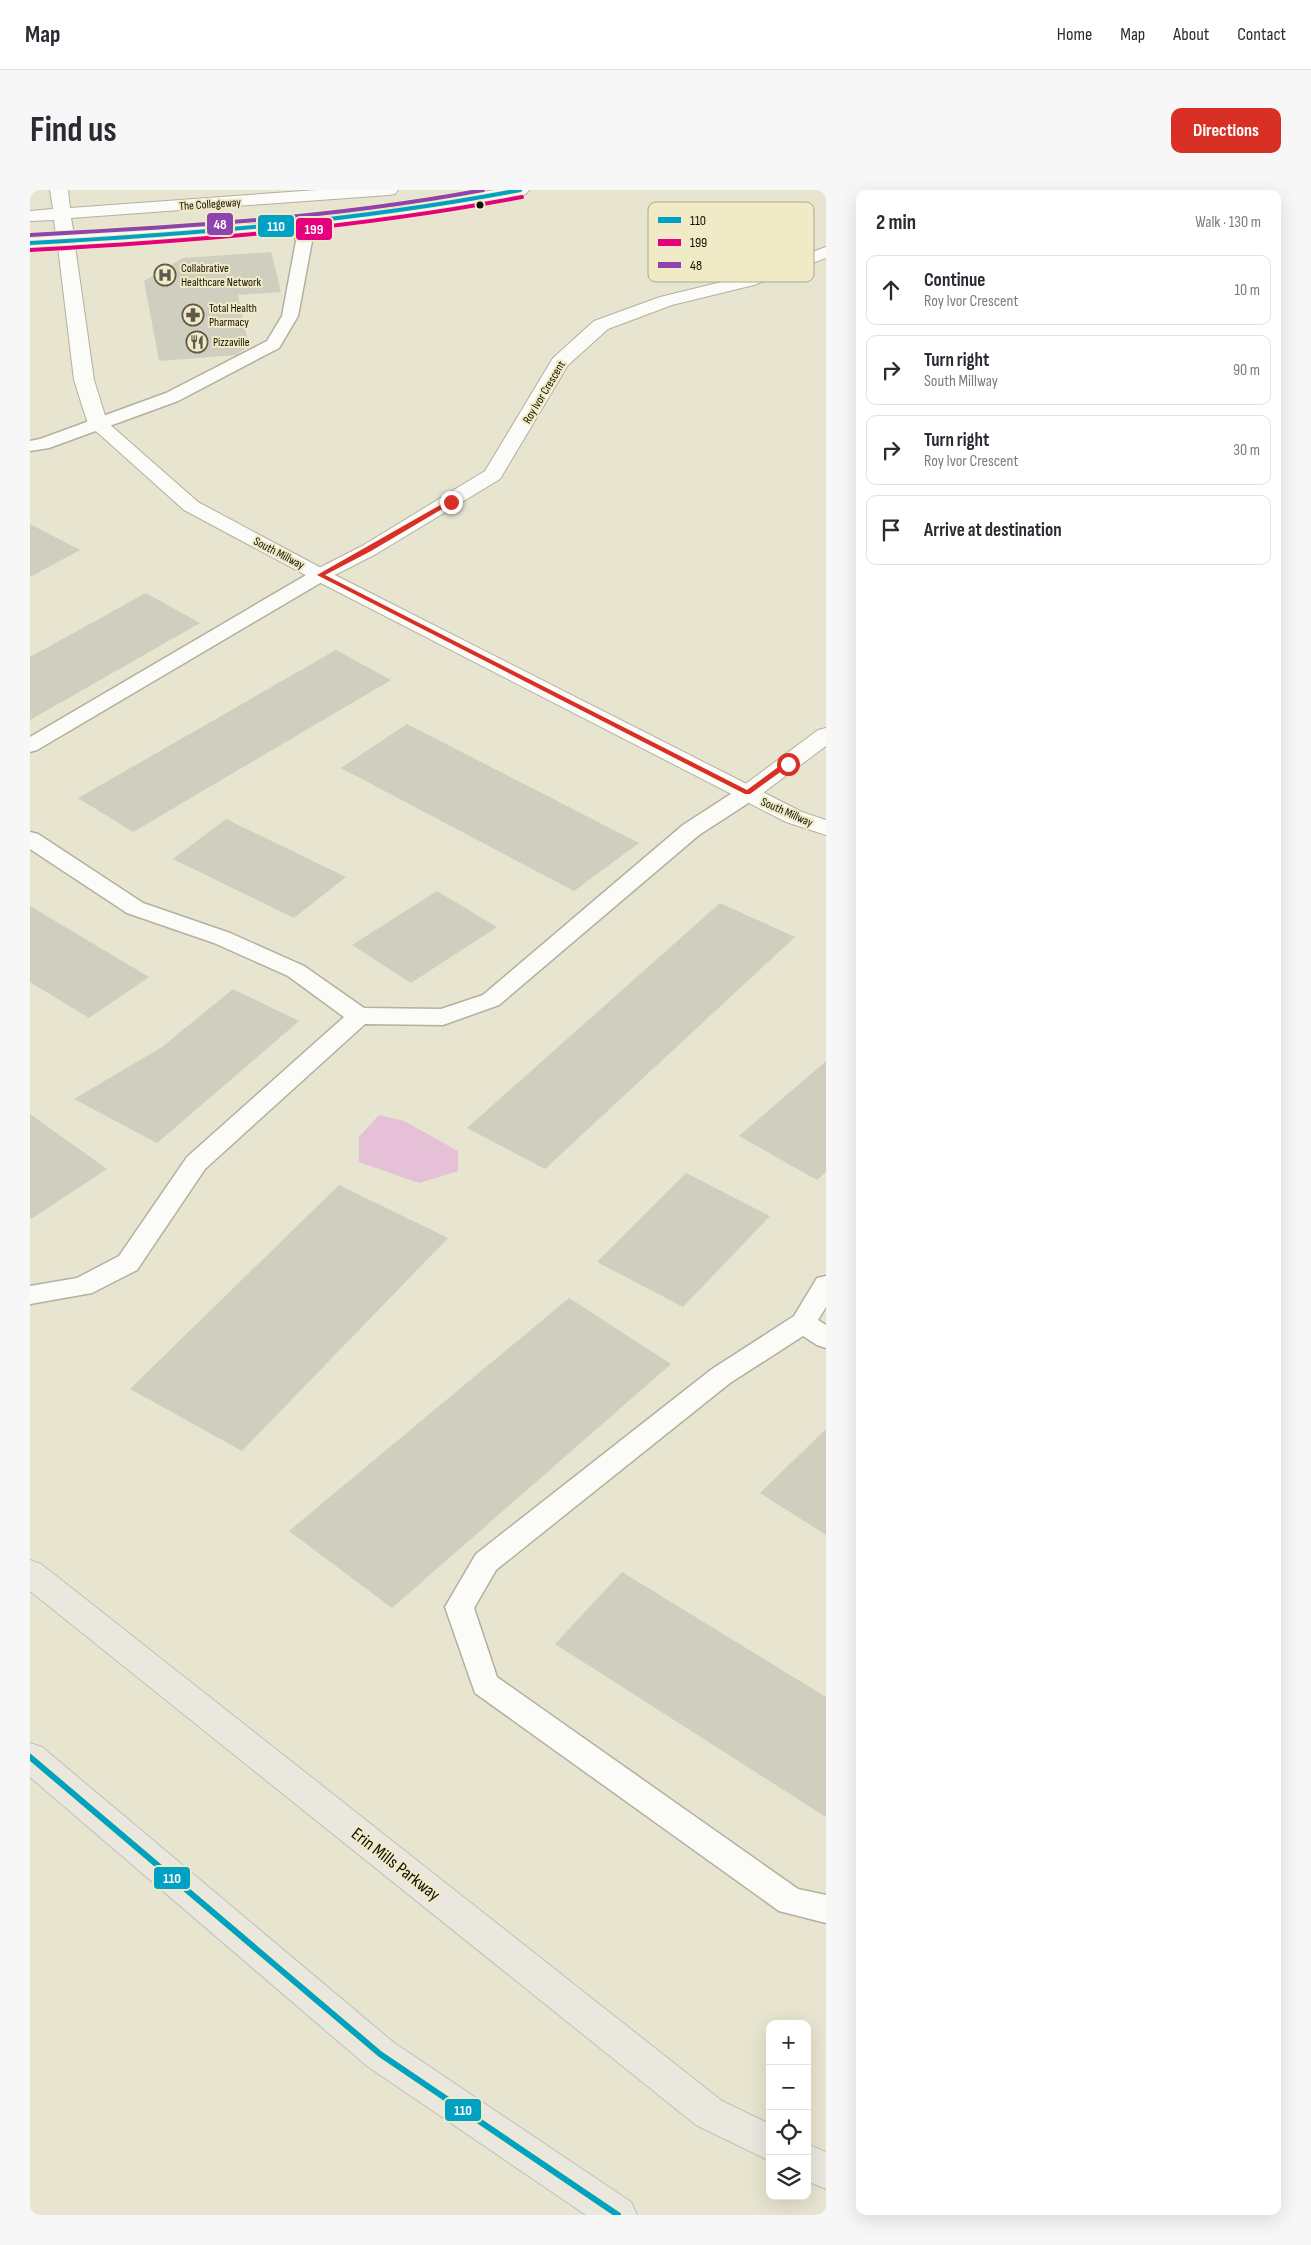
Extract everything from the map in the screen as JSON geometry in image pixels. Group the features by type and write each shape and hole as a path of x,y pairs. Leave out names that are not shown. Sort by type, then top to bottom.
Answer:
{"main road":[{"name":"Erin Mills Parkway","path":"30,1573 709,2112 766,2141"},
{"path":"30,1757 380,2054 618,2215"},
{"path":"811,2164 826,2171"}],"street":[{"path":"59,190 84,380 98,424"},
{"name":"The Collegeway","path":"30,216 389,190"},
{"name":"The Collegeway","path":"30,243 299,224 424,211 520,190"},
{"name":"Roy Ivor Crescent","path":"814,256 826,252"},
{"name":"Roy Ivor Crescent","path":"320,575 368,550 493,475 560,362 600,325 666,301 744,282"},
{"name":"South Millway","path":"98,424 190,506 320,575 794,817 826,828"},
{"path":"748,793 826,735"}],"lane":[{"path":"30,446 43,444 172,397 273,344 290,316 304,241 299,224"},
{"path":"30,746 320,575"},
{"path":"30,839 134,908 222,938 296,971 359,1016 443,1017 491,1000 691,830 748,793"},
{"path":"30,1295 82,1286 128,1263 196,1163 359,1016"},
{"path":"826,1286 814,1330 721,1376 486,1562 459,1607 485,1684 790,1901 826,1909"}],"shaded area":[{"path":"379,1115 404,1121 458,1151 458,1171 419,1183 359,1162 359,1137"}],"building":[{"path":"271,252 281,292 238,295 249,346 236,355 159,361 144,281 183,258"},
{"path":"30,524 80,550 30,577"},
{"path":"146,593 200,623 30,720 30,657"},
{"path":"336,650 391,680 133,832 78,798"},
{"path":"407,724 639,843 574,891 341,768"},
{"path":"226,819 346,877 294,918 173,859"},
{"path":"437,891 497,927 411,983 352,945"},
{"path":"720,903 795,937 545,1169 467,1128"},
{"path":"30,906 149,977 89,1018 30,982"},
{"path":"233,989 299,1021 157,1143 74,1099 162,1047"},
{"path":"826,1061 826,1172 817,1180 739,1136"},
{"path":"30,1114 107,1169 31,1219 30,1218"},
{"path":"686,1173 770,1216 683,1307 597,1262"},
{"path":"339,1185 448,1238 242,1451 130,1389"},
{"path":"569,1298 671,1364 392,1608 289,1531"},
{"path":"826,1429 826,1535 760,1493"},
{"path":"622,1572 826,1697 826,1817 555,1644"}],"transit line":[{"name":"48","path":"30,235 314,216 427,201 483,190"},
{"name":"110","path":"30,243 276,226 398,211 520,190"},
{"name":"199","path":"30,250 154,243 277,233 400,218 522,197"},
{"name":"110","path":"30,1757 380,2054 618,2215"}],"place":[{"name":"Collabrative Healthcare Network","path":"165,275"},
{"name":"Total Health Pharmacy","path":"193,315"},
{"name":"Pizzaville","path":"197,342"}],"route":[{"path":"451,502 368,550 320,575 748,793 788,764"}]}
